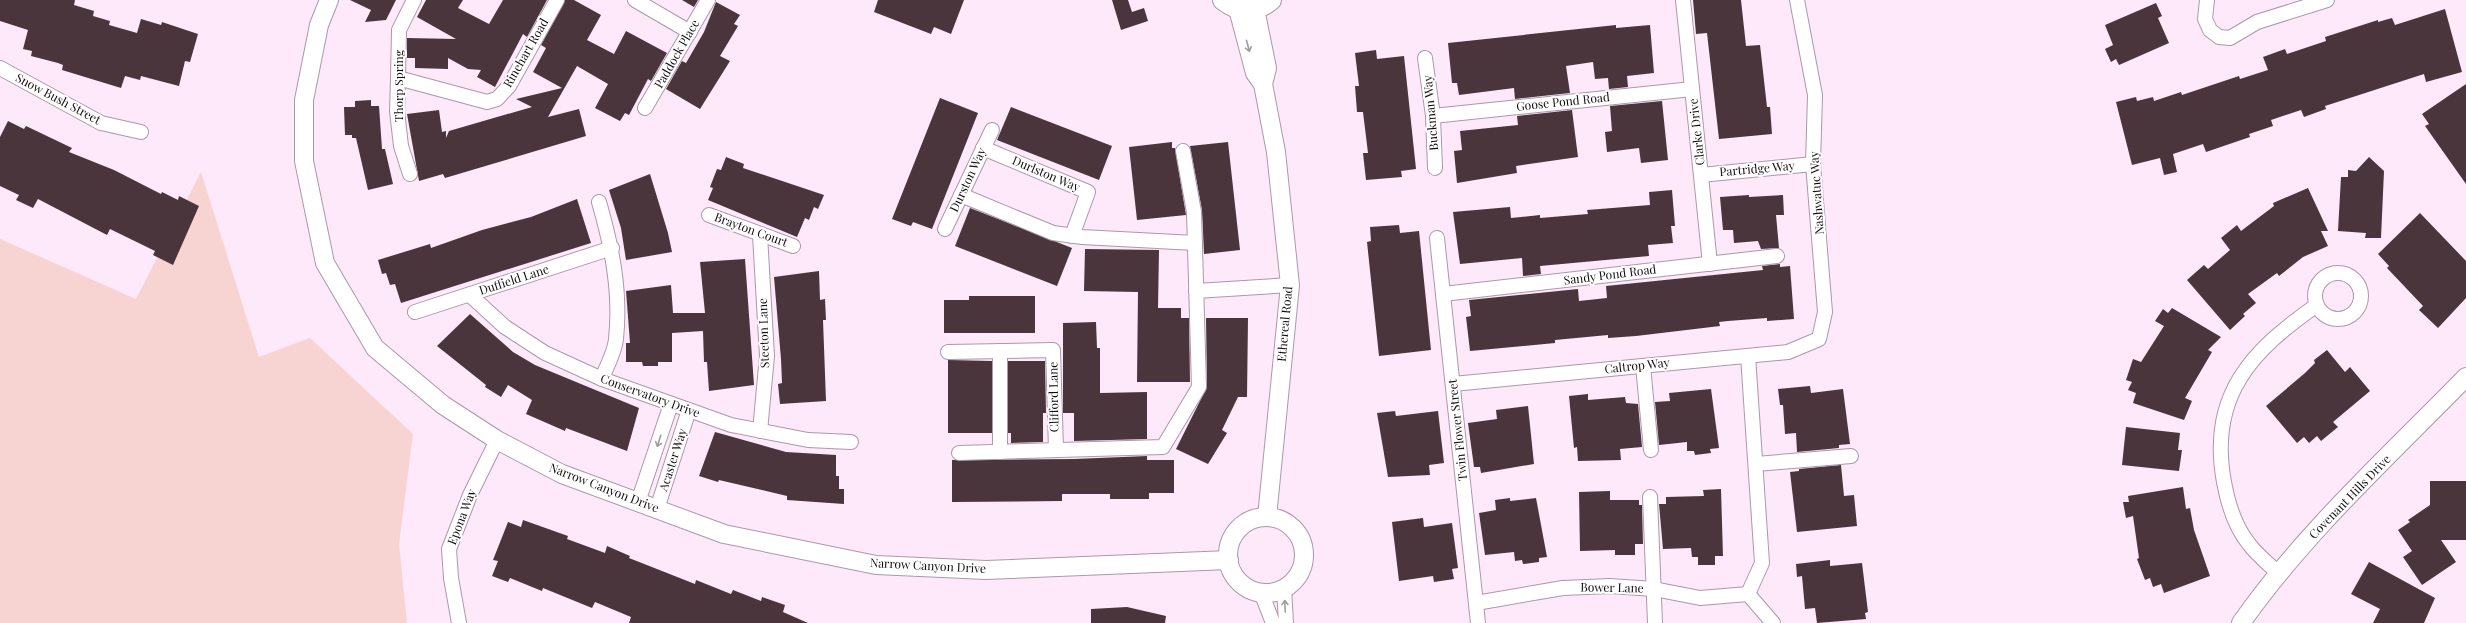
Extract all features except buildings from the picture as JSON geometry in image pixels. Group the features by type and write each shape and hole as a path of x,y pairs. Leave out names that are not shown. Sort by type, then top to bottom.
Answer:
{"street":[{"name":"Narrow Canyon Drive","path":"329,0 319,25 304,100 304,161 325,263 376,348 443,405 497,440 562,474 724,534 876,565 986,570 1229,560"},
{"name":"Thorp Spring","path":"410,174 401,146 398,111 399,30 414,0"},
{"name":"Rinehart Road","path":"398,78 487,102 497,99 509,86 557,0"},
{"path":"635,0 690,32"},
{"name":"Paddock Place","path":"645,108 708,0"},
{"name":"Clarke Drive","path":"1683,0 1710,264"},
{"name":"Nashwatuc Way","path":"1797,0 1815,95 1813,164 1826,312 1819,339"},
{"path":"2207,0 2205,19 2210,30 2219,37 2230,38 2257,22 2327,0"},
{"name":"Ethereal Road","path":"1247,4 1255,73 1263,84 1276,152 1290,285 1267,517"},
{"name":"Buckman Way","path":"1425,58 1433,116 1435,168"},
{"name":"Snow Bush Street","path":"0,68 101,123 141,132"},
{"name":"Goose Pond Road","path":"1433,116 1692,89"},
{"name":"Durston Way","path":"945,229 992,130"},
{"name":"Durlston Way","path":"984,148 1088,192 1072,236"},
{"path":"1183,151 1194,212 1196,291 1290,285"},
{"name":"Partridge Way","path":"1701,175 1813,164"},
{"path":"961,195 1053,233 1072,236 1194,242"},
{"path":"600,202 612,248 617,292 616,340 602,379"},
{"name":"Brayton Court","path":"709,215 793,246"},
{"name":"Steeton Lane","path":"760,235 767,356 760,431"},
{"name":"Twin Flower Street","path":"1437,238 1478,623"},
{"name":"Duffield Lane","path":"415,312 612,248"},
{"name":"Sandy Pond Road","path":"1443,294 1777,256"},
{"name":"Clifford Lane","path":"959,453 1164,447 1199,387 1196,291"},
{"name":"Conservatory Drive","path":"470,295 505,326 545,353 602,379 731,425 808,440 851,442"},
{"path":"2279,574 2249,544 2232,512 2227,496 2220,452 2221,426 2229,399 2241,375 2250,363 2271,340 2317,305"},
{"name":"Caltrop Way","path":"1453,384 1788,352 1819,339"},
{"name":"Clifford Lane","path":"948,352 1053,350 1056,450"},
{"path":"1000,351 1000,452"},
{"path":"1748,356 1762,562 1748,594 1773,623"},
{"path":"1643,366 1651,450"},
{"name":"Covenant Hills Drive","path":"2241,623 2279,574 2329,517 2464,383"},
{"name":"Acaster Way","path":"638,502 671,404"},
{"name":"Acaster Way","path":"657,509 689,410"},
{"name":"Epona Way","path":"459,623 451,578 449,549 470,495 497,440"},
{"path":"1756,464 1851,456"},
{"path":"1650,498 1655,623"},
{"path":"1267,517 1288,523 1302,541 1304,563 1299,574 1284,588 1272,592 1261,592 1248,588 1239,581 1232,572 1229,560 1232,539 1238,530 1256,518 1267,517"},
{"name":"Bower Lane","path":"1476,603 1563,588 1610,586 1654,589 1700,598 1748,594"},
{"path":"1284,588 1286,623"},
{"path":"1261,592 1273,623"}],"shaded area":[{"path":"201,172 259,357 310,338 413,434 399,544 407,623 0,623 0,239 136,299"}]}
